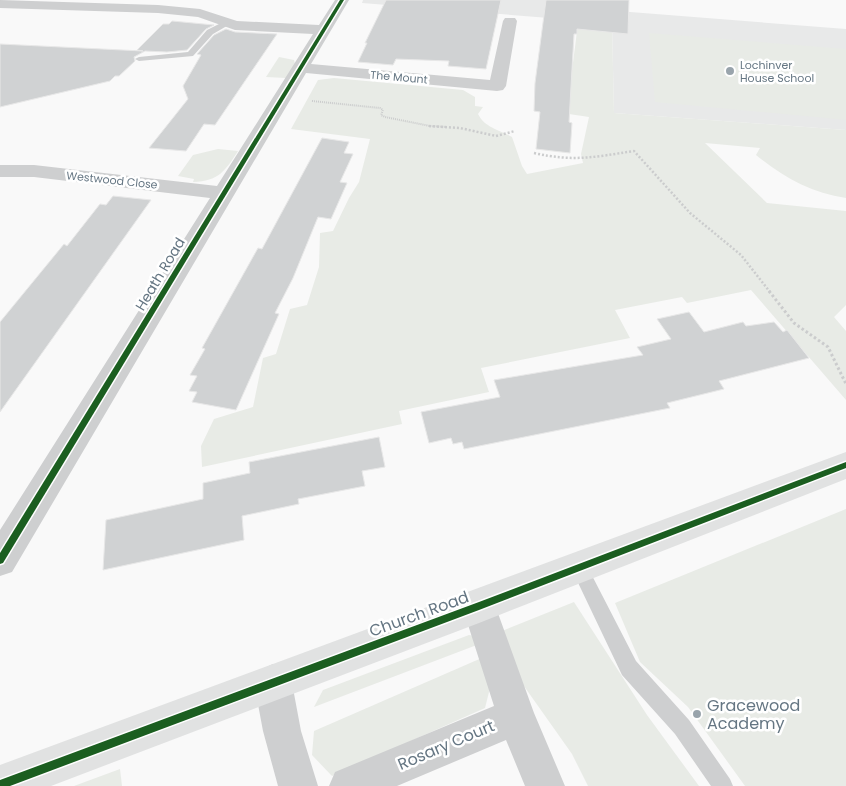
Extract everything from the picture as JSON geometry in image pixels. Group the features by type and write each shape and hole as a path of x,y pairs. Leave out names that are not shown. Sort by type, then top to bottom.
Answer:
{"street":[{"name":"Heath Road","path":"0,560 342,0"},
{"path":"0,4 158,9 200,13 228,23 323,30"},
{"path":"494,104 510,21"},
{"name":"The Mount","path":"302,68 497,86"},
{"name":"Westwood Close","path":"0,171 34,171 224,193"},
{"name":"Church Road","path":"0,785 479,606 846,465"},
{"path":"479,606 516,716 545,786"},
{"path":"273,683 282,731 298,786"},
{"name":"Rosary Court","path":"349,786 516,716"}],"lane":[{"path":"139,59 190,54 210,32 228,23"},
{"path":"579,568 629,668 682,726 723,786"}],"path":[{"path":"308,107 312,101 380,108 383,110 381,115 384,117 430,126 460,128 496,136 515,131"},
{"path":"534,153 557,158 578,159 634,151 690,213 741,255 794,323 828,347 846,384"}],"shaded area":[{"name":"Lochinver House School","path":"363,0 593,0 592,9 846,29 846,130 614,113 612,23 362,3"},
{"path":"578,21 612,24 614,113 846,130 846,198 809,188 787,177 756,155 760,148 705,143 767,203 846,211 846,305 834,317 846,331 846,400 751,290 687,303 682,297 615,310 630,338 481,368 489,392 399,411 402,424 202,467 201,446 214,419 253,407 263,358 276,354 290,309 307,305 319,267 320,233 333,231 359,182 370,139 291,129 318,80 334,78 463,90 475,97 475,106 483,107 478,114 485,123 512,137 522,166 527,174 583,163 581,154 589,117 569,114"},
{"path":"649,33 846,49 846,120 655,102"},
{"path":"279,57 294,60 295,64 286,78 266,77"},
{"path":"218,149 238,151 220,174 209,180 193,182 194,179 178,176 193,155"},
{"name":"Gracewood Academy","path":"846,509 846,786 745,786 688,707 640,662 615,603"},
{"path":"574,602 647,715 699,786 588,786 572,754 507,662 502,631"},
{"path":"469,635 480,637 482,643 314,707 323,690"},
{"path":"484,657 491,684 485,708 332,776 312,755 314,731"},
{"path":"120,769 122,786 74,786"}],"building":[{"path":"386,0 501,0 486,69 448,66 449,61 396,59 393,65 358,62"},
{"path":"546,0 629,0 628,34 577,29 577,34 574,34 569,122 572,123 570,153 536,149 540,112 534,111 535,83"},
{"path":"172,21 214,25 206,29 187,50 167,52 145,51 134,57 135,61 119,76 115,76 110,81 0,107 0,44 143,51 137,50 163,24 169,24"},
{"path":"226,29 235,32 277,34 215,125 204,124 186,151 149,148 188,99 183,86 201,55 197,54 214,35"},
{"path":"322,138 349,142 344,153 353,154 340,182 347,183 331,219 318,217 293,278 275,313 279,314 236,410 192,402 197,392 189,391 197,376 190,375 205,349 202,348 258,248 262,249"},
{"path":"113,196 151,200 0,412 0,322 64,244 67,246 100,204 106,205"},
{"path":"689,312 704,332 743,322 746,326 774,322 783,332 787,330 809,358 719,381 724,389 667,403 670,408 464,449 462,442 453,444 451,438 429,443 421,412 500,397 494,380 643,355 637,347 671,339 657,319"},
{"path":"379,437 385,467 362,471 365,486 298,499 299,504 242,516 244,540 103,570 106,520 203,499 203,483 250,473 249,462"}],"cycle path":[{"path":"0,560 342,0"},
{"path":"0,785 479,606 846,465"}],"place":[{"name":"Lochinver House School","path":"730,71"},
{"name":"Gracewood Academy","path":"697,714"}]}
